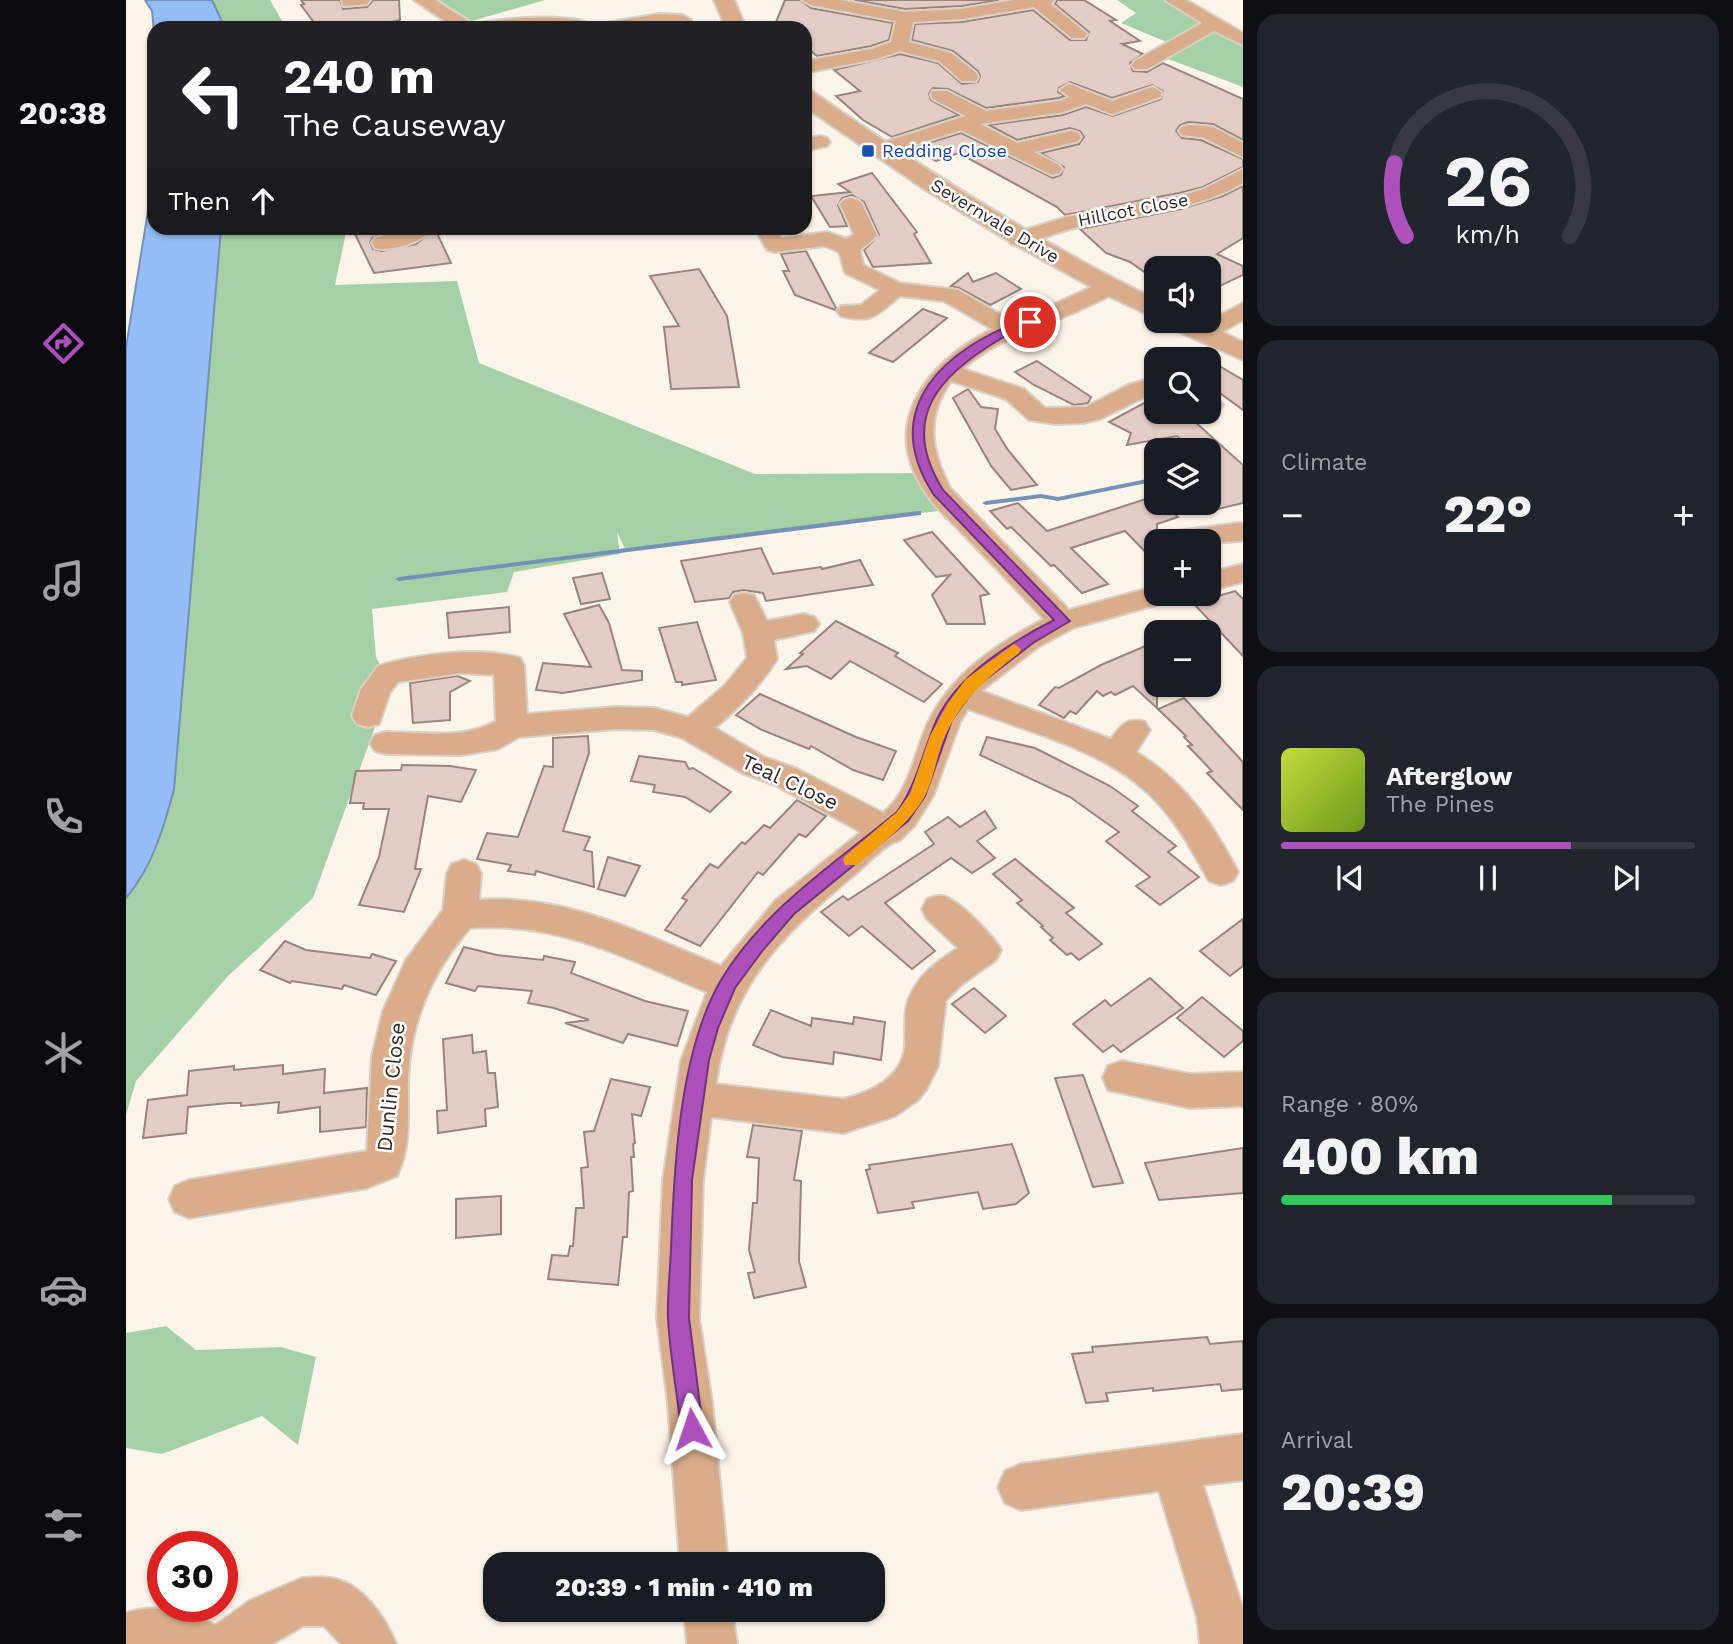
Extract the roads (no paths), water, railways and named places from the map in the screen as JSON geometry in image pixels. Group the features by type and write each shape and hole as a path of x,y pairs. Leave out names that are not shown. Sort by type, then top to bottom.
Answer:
{"street":[{"path":"423,0 456,21"},
{"path":"724,0 733,21"},
{"path":"811,0 905,17 962,14 1041,1 1078,34"},
{"path":"1174,0 1243,40"},
{"path":"646,2 659,19"},
{"path":"900,45 905,17"},
{"path":"647,21 682,20"},
{"path":"522,21 541,21"},
{"path":"1141,65 1213,24"},
{"path":"812,65 876,54 900,45 945,57 969,77"},
{"path":"879,150 983,117 1063,106 1077,94 1112,108 1153,93"},
{"path":"940,95 983,117"},
{"name":"Severnvale Drive","path":"812,102 879,150 1019,239 1144,306"},
{"path":"962,123 1052,169"},
{"path":"1189,131 1206,131 1243,151"},
{"path":"1015,150 1071,137"},
{"name":"Hillcot Close","path":"1019,239 1067,223 1184,202 1211,193 1243,175"},
{"path":"849,248 866,236 851,204"},
{"path":"383,243 411,235"},
{"path":"770,235 775,245 827,239 849,248"},
{"path":"849,248 853,268 895,289 950,295 1009,329"},
{"path":"1063,621 938,492 926,473 918,441 921,408 931,389 966,354 1009,329 1051,315 1108,288"},
{"path":"865,317 895,289"},
{"path":"1202,334 1243,310"},
{"path":"1202,334 1243,352"},
{"path":"946,372 1015,394 1034,422 1084,417 1108,408 1127,393 1144,384"},
{"path":"1221,534 1240,532"},
{"path":"703,1552 690,1403 678,1318 683,1180 693,1098 709,1028 728,985 788,909 888,831 917,796 937,736 961,695 1002,657 1063,621 1144,599"},
{"path":"693,730 736,693 762,659 758,633 744,602"},
{"path":"758,633 804,624"},
{"path":"368,716 376,689 389,673 516,654 499,733"},
{"path":"961,695 1126,742 1144,770 1183,806 1222,856"},
{"name":"Teal Close","path":"386,743 461,744 499,733 616,718 654,719 693,730 752,765 786,778 888,831"},
{"path":"464,873 460,915 501,912 556,918 597,928 671,963 728,985"},
{"path":"693,1098 843,1116 866,1112 906,1086 918,1070 923,1055 926,1005 932,989 993,959 939,909"},
{"name":"Dunlin Close","path":"189,1199 367,1170 383,1163 390,1149 389,1079 393,1035 399,1013 428,955 460,915"},
{"path":"1122,1078 1190,1091 1243,1089"},
{"path":"1021,1487 1243,1457"},
{"path":"1174,1466 1221,1618 1225,1644"},
{"path":"232,1644 266,1618 302,1602 332,1602 353,1619 371,1644"},
{"path":"709,1622 712,1644"},
{"path":"126,1638 162,1630 201,1644"}],"water":[{"path":"145,0 212,0 222,21 153,21 152,11"},
{"path":"147,217 147,235 220,235 174,789 150,860 126,898 126,347"}],"waterway":[{"path":"986,503 1041,496 1058,499 1144,482"},
{"path":"399,579 918,513"}],"place":[{"name":"Redding Close","path":"868,151"}]}
